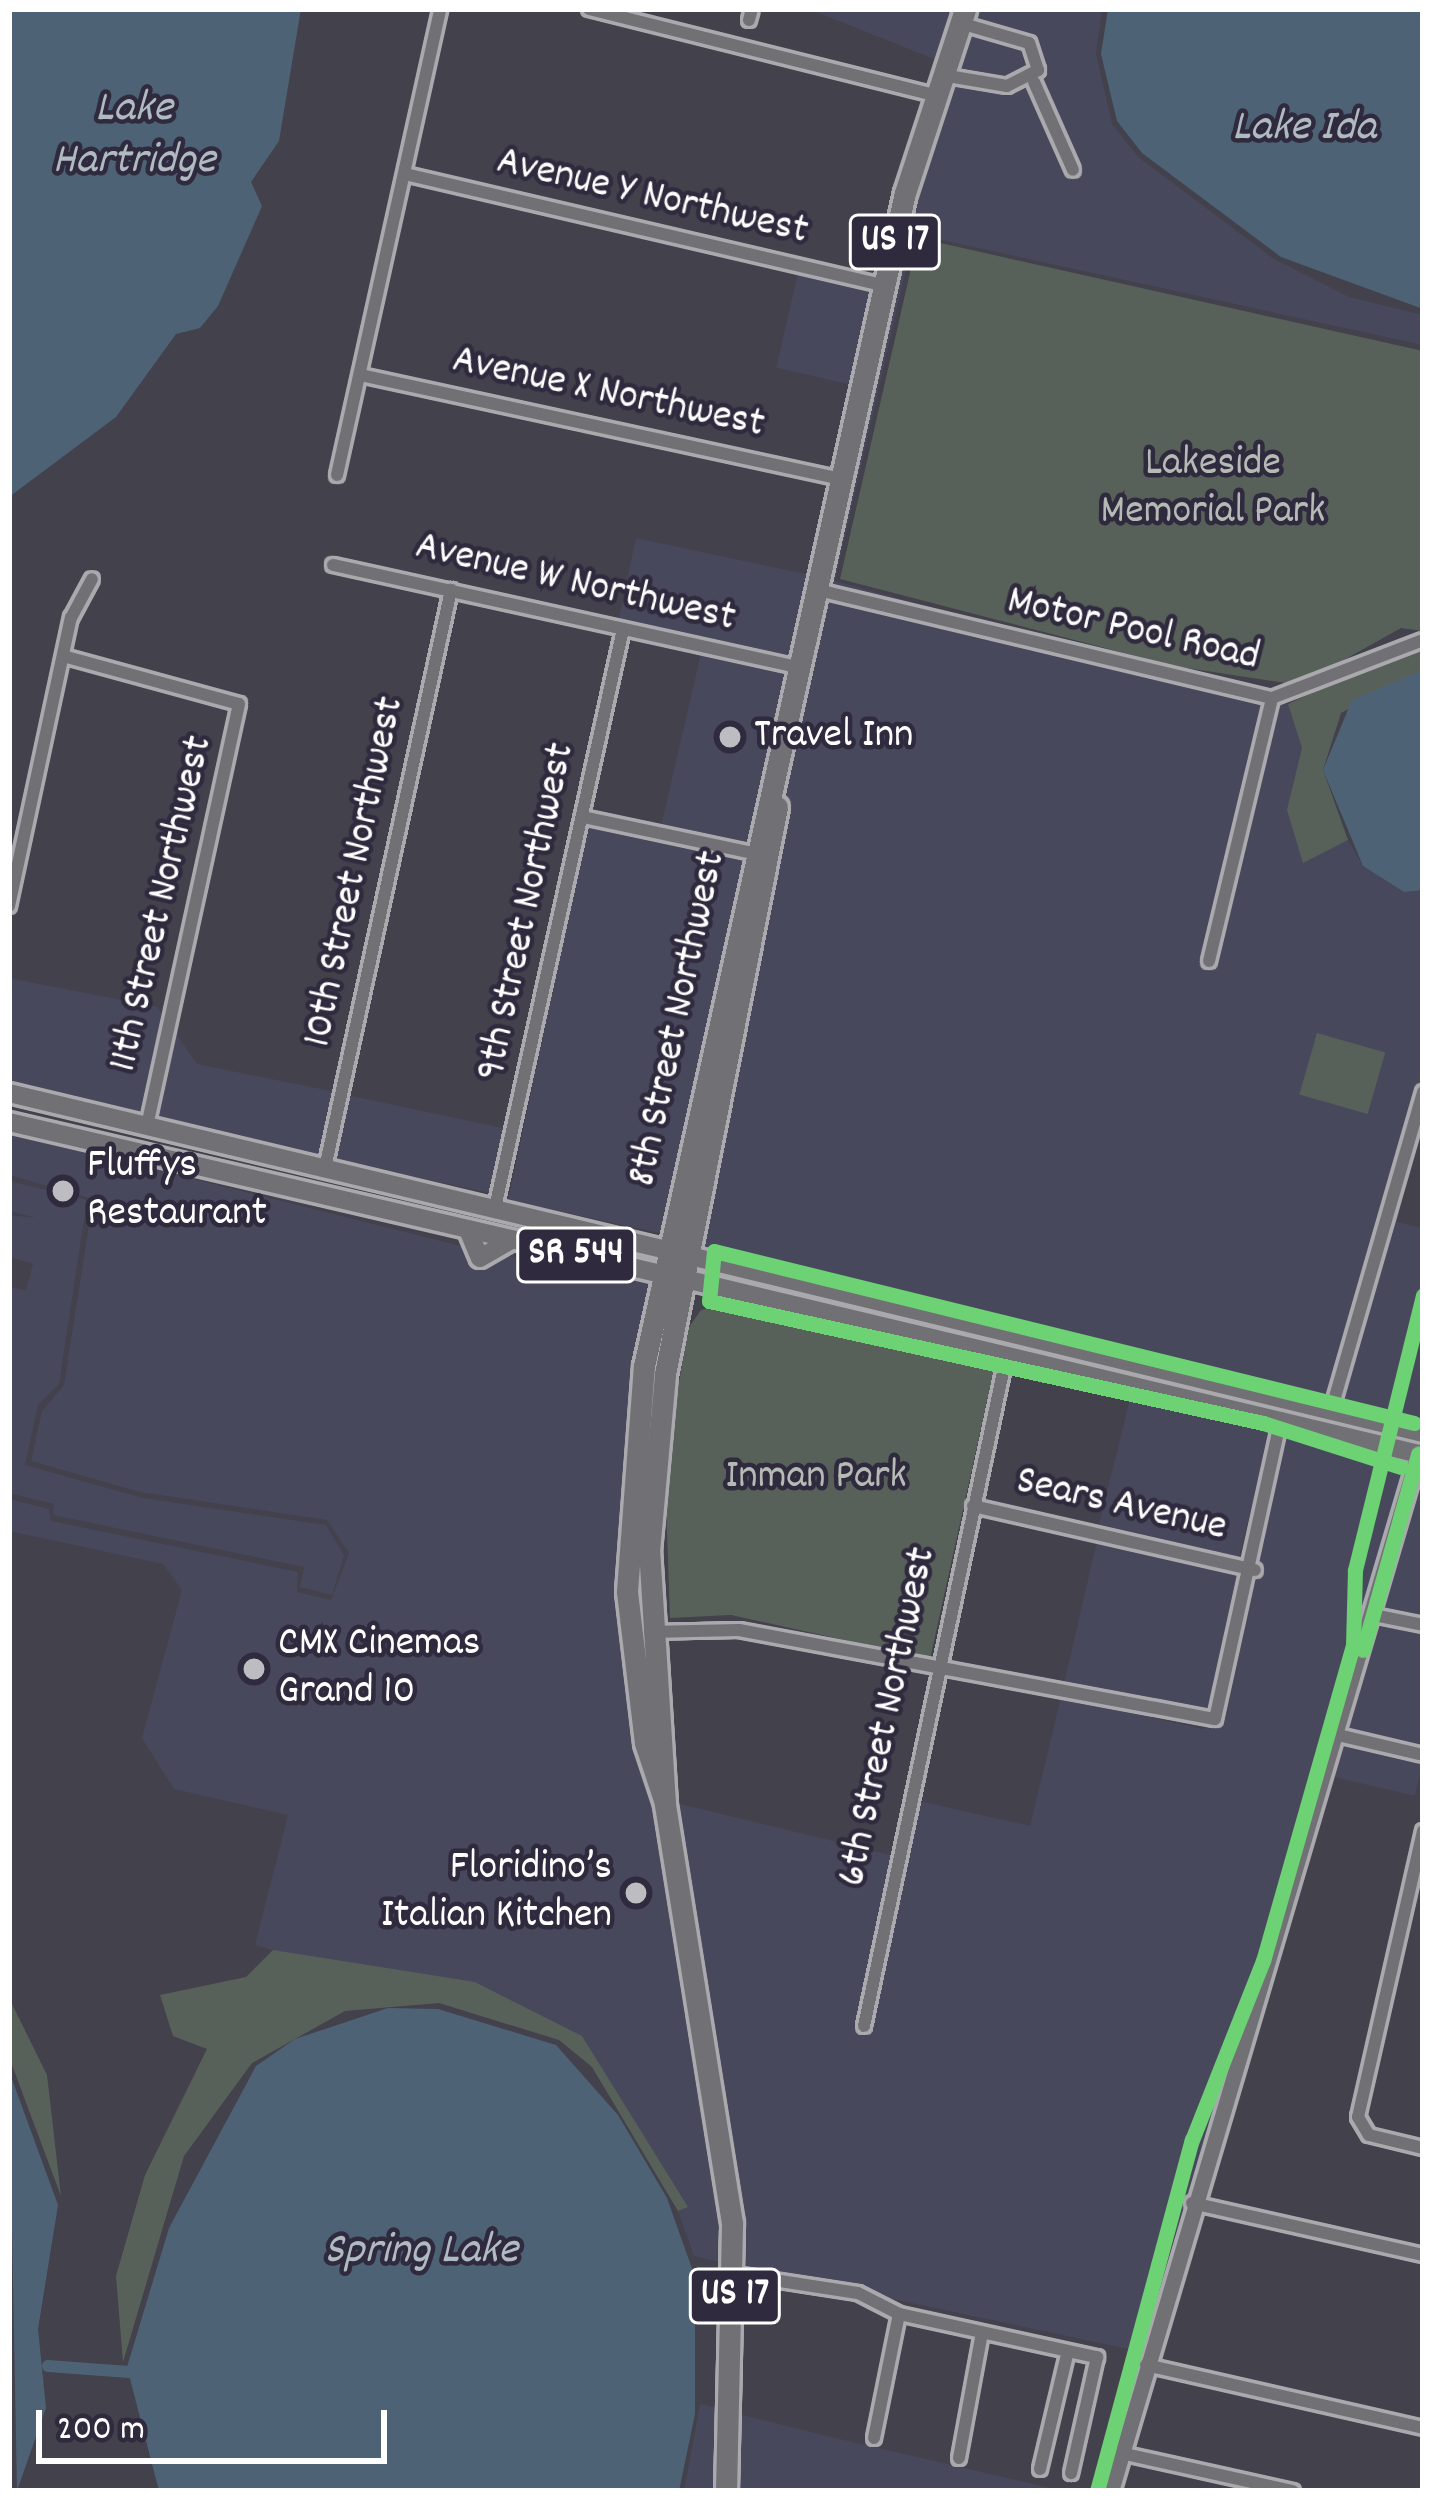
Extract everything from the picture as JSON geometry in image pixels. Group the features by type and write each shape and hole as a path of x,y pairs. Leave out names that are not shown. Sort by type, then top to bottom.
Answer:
{"highway":[{"name":"US 17","path":"818,590 885,286 937,85 962,16"},
{"name":"8th Street Northwest","path":"735,2274 718,2102 665,1803 634,1668 627,1525 818,590"},
{"name":"8th Street Northwest","path":"679,1253 753,960 763,853"},
{"name":"8th Street Northwest","path":"665,1803 648,1626 658,1416 674,1277"},
{"path":"627,1525 648,1626"},
{"name":"US 17","path":"726,2491 735,2274"}],"main road":[{"name":"SR 544","path":"9,1094 1423,1433"},
{"name":"SR 544","path":"9,1122 1421,1454"},
{"path":"142,1154 147,1127"},
{"path":"319,1195 325,1168"}],"street":[{"path":"337,475 440,9"},
{"path":"589,9 937,85 1034,82"},
{"path":"962,16 1029,43 1040,60 1034,82 1073,170"},
{"name":"Avenue Y Northwest","path":"405,174 885,286"},
{"name":"Avenue X Northwest","path":"360,374 842,479"},
{"name":"Avenue W Northwest","path":"333,565 802,668"},
{"path":"9,906 68,657 77,598 92,578"},
{"name":"10th Street Northwest","path":"325,1168 451,590"},
{"name":"Motor Pool Road","path":"818,590 1272,698 1423,640"},
{"name":"9th Street Northwest","path":"495,1208 622,629"},
{"name":"11th Street Northwest","path":"68,657 235,696 147,1127"},
{"path":"1209,961 1272,698"},
{"path":"583,817 763,853"},
{"path":"1331,1411 1423,1092"},
{"name":"6th Street Northwest","path":"864,2026 1007,1353"},
{"path":"648,1626 740,1630 1215,1720 1255,1570 1281,1418"},
{"path":"1111,2491 1191,2203 1421,1454"},
{"name":"Sears Avenue","path":"973,1506 1255,1570"},
{"path":"1374,1615 1423,1625"},
{"path":"1338,1736 1423,1755"},
{"path":"1423,1831 1361,2128 1423,2148"},
{"path":"1191,2203 1423,2255"},
{"path":"735,2274 858,2293 899,2314 1069,2350 1101,2367 1071,2473"},
{"path":"874,2438 899,2314"},
{"path":"959,2458 982,2333"},
{"path":"1040,2469 1069,2350"},
{"path":"1146,2366 1423,2428"},
{"path":"1121,2453 1293,2491"}],"shaded area":[{"path":"809,9 958,9 939,61"},
{"path":"971,9 1102,9 1096,54 1112,124 1138,157 1274,259 1349,297 1423,315 1423,345 914,234 835,581 1007,628 826,585 944,83 1030,89 1062,165 1071,179 1081,172 1040,81 1040,45 968,18"},
{"path":"963,30 1025,49 1032,69 1007,79 950,70"},
{"path":"798,273 877,291 855,386 776,368"},
{"path":"636,538 815,576 797,659 618,621"},
{"path":"823,598 1265,703 1202,966 1213,968 1277,705 1288,704 1302,748 1303,862 1348,840 1363,866 1404,892 1423,890 1423,1073 1327,1401 697,1251"},
{"path":"701,653 794,674 754,848 661,826"},
{"path":"588,824 746,858 666,1234 508,1201"},
{"path":"9,978 157,1007 165,1018 143,1116 9,1083"},
{"path":"174,1031 197,1064 336,1092 321,1157 155,1119"},
{"path":"347,1095 507,1129 494,1194 333,1160"},
{"path":"9,1133 469,1248 477,1267 498,1254 657,1281 619,1526 728,2264 694,2256 678,2211 687,2207 582,2036 475,1982 340,1969 255,1945 288,1815 174,1789 142,1738 182,1590 163,1564 9,1531 9,1499 49,1509 51,1521 298,1572 297,1592 331,1600 349,1553 327,1520 140,1492 31,1461 42,1411 64,1385 93,1199 9,1175"},
{"path":"1413,1148 1397,1222 1423,1228 1423,1438 1338,1416"},
{"path":"9,1181 87,1200 59,1384 38,1405 25,1465 143,1498 326,1525 344,1555 332,1595 300,1587 304,1567 53,1515 54,1504 9,1493 9,1287 26,1290 33,1264 9,1257 9,1215 36,1218 9,1211"},
{"path":"694,1264 1089,1360 692,1274"},
{"path":"1135,1379 1275,1414 1238,1562 1098,1527"},
{"path":"1287,1417 1414,1449 1143,2352 741,2267 670,1768 676,1803 895,1856 857,2031 868,2034 919,1801 1030,1826 1061,1697 1203,1729 1226,1718"},
{"path":"1423,1461 1423,1618 1381,1609"},
{"path":"1097,1541 1247,1576 1214,1719 1064,1684"},
{"path":"1378,1623 1423,1632 1423,1748 1345,1730"},
{"path":"1342,1743 1423,1762 1415,1796 1334,1777"},
{"path":"700,2404 727,2410 720,2491 684,2491"},
{"path":"739,2414 831,2437 1063,2491 733,2491"}],"green space":[{"name":"Lakeside Memorial Park","path":"918,238 1423,351 1423,631 1401,628 1299,685 1174,666 840,579"},
{"path":"1411,646 1423,648 1423,670 1341,713 1323,770 1348,840 1303,863 1287,810 1302,748 1288,704"},
{"path":"1317,1033 1385,1053 1368,1114 1299,1095"},
{"name":"Inman Park","path":"732,1303 995,1365 930,1659 731,1615 670,1618 665,1476 687,1330 701,1310"},
{"path":"273,1950 475,1982 582,2036 688,2207 678,2211 592,2067 559,2040 439,2003 345,2011 252,2063 184,2156 123,2362 116,2276 145,2175 207,2049 173,2036 160,1995 246,1977"},
{"path":"9,1998 47,2075 61,2196 9,2057"}],"water":[{"name":"Lake Hartridge","path":"9,9 301,9 279,141 251,182 262,206 218,306 200,328 176,334 116,417 9,497"},
{"name":"Lake Ida","path":"1108,9 1423,9 1423,309 1281,257 1142,153 1117,121 1101,54"},
{"path":"1423,670 1423,890 1404,892 1363,866 1323,770 1352,700"},
{"name":"Spring Lake","path":"388,2008 438,2009 556,2045 618,2115 667,2198 695,2277 695,2414 679,2491 159,2491 127,2367 169,2228 256,2066 295,2039"},
{"path":"9,2071 58,2205 38,2329 46,2408 17,2491"}],"waterway":[{"path":"48,2366 129,2372"}],"cycle path":[{"path":"1401,1467 1263,1423 709,1301 714,1251 1414,1423"},
{"path":"1097,2491 1192,2140 1263,1961 1353,1646 1355,1570 1423,1295"},
{"path":"1363,1650 1418,1454"}],"place":[{"name":"Travel Inn","path":"730,737"},
{"name":"Fluffys Restaurant","path":"63,1191"},
{"name":"CMX Cinemas Grand 10","path":"254,1669"},
{"name":"Floridino’s Italian Kitchen","path":"636,1893"}]}
